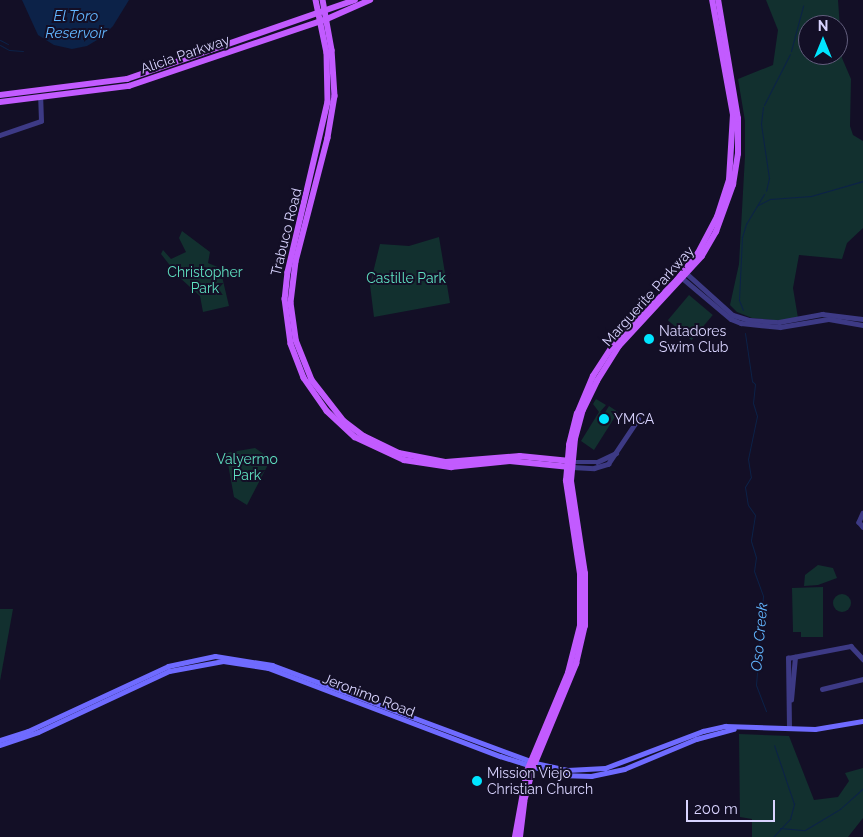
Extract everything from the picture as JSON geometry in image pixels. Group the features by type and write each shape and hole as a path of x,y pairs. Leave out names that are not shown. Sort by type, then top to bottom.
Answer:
{"main road":[{"name":"Trabuco Road","path":"316,0 323,17 335,77 335,96 328,138 292,282 292,323 302,360 312,380 336,412 371,440 420,458 446,462 509,459 570,464"},
{"name":"Trabuco Road","path":"323,0 323,17"},
{"name":"Alicia Parkway","path":"0,95 73,88 127,79 323,17 355,0"},
{"name":"Alicia Parkway","path":"0,102 107,91 173,72 370,0"},
{"name":"Marguerite Parkway","path":"684,276 717,217 729,180 733,149 730,98 712,0"},
{"name":"Marguerite Parkway","path":"515,837 519,800 574,654 581,609 583,578 567,501 570,464 583,410 606,363 684,276 720,222 733,185 738,154 737,102 718,0"},
{"path":"170,65 173,72"},
{"path":"17,93 40,98 73,88"},
{"name":"Jeronimo Road","path":"0,740 28,731 168,666 199,658 234,656 272,665 532,764"},
{"name":"Jeronimo Road","path":"0,745 30,736 169,671 223,661 268,668 532,764 567,770 605,768 703,730 725,726 734,729 826,728 863,721"},
{"name":"Marguerite Parkway","path":"520,837 524,802 532,764"}],"street":[{"path":"0,135 42,121 40,98"},
{"path":"684,276 734,315 749,320 779,322 829,319 863,324"},
{"path":"803,320 829,314 863,319"},
{"path":"570,464 600,467 613,459 638,419"},
{"path":"863,512 859,522 863,527"},
{"path":"789,728 789,673 795,657 851,646 863,659"},
{"path":"822,689 863,678"}],"green space":[{"path":"766,0 838,0 839,15 798,15 798,65 845,65 851,79 850,126 853,135 863,141 863,228 847,243 842,259 799,255 793,288 798,318 785,321 752,318 737,312 730,305 739,264 745,156 745,121 738,79 773,65 778,30"},
{"name":"Christopher Park","path":"182,231 210,252 208,263 220,268 229,306 203,312 200,296 179,277 161,254 163,250 171,259 186,252 179,238"},
{"name":"Castille Park","path":"439,237 450,303 374,317 370,285 380,244 409,246"},
{"path":"689,295 713,315 692,340 668,320"},
{"path":"596,399 606,405 600,412 604,414 609,406 618,412 594,450 581,441 599,412 593,404"},
{"name":"Valyermo Park","path":"255,448 271,459 247,505 234,497 226,453"},
{"path":"818,565 833,568 837,578 818,585 804,586 805,575"},
{"path":"823,587 823,637 801,637 801,632 793,632 792,588"},
{"path":"838,594 846,594 851,599 849,610 838,612 833,607 833,599"},
{"path":"0,609 13,609 0,681"},
{"path":"739,734 789,736 814,800 838,797 849,781 845,773 863,768 863,818 848,837 752,837 752,819 740,817"}],"water":[{"name":"El Toro Reservoir","path":"22,0 129,0 113,26 102,37 87,46 72,49 54,45 38,35"}],"waterway":[{"name":"Oso Creek","path":"791,51 803,6"},
{"path":"0,40 8,44"},
{"path":"0,45 9,50 23,51"},
{"name":"Oso Creek","path":"764,105 790,54"},
{"name":"Oso Creek","path":"763,107 761,124 769,178 766,191"},
{"path":"758,205 770,199 811,196 863,181"},
{"name":"Oso Creek","path":"743,310 739,300 742,237 746,224 764,194"},
{"name":"Oso Creek","path":"745,333 752,381 755,384 753,403 757,416 748,459 751,477 745,487 748,505 755,515 751,541 756,557 754,571 763,596 756,685 766,711"},
{"name":"Oso Creek","path":"773,837 790,819 794,804 774,745"},
{"path":"780,828 805,830 840,809 863,788"}],"place":[{"name":"Natadores Swim Club","path":"649,339"},
{"name":"YMCA","path":"604,419"},
{"name":"Mission Viejo Christian Church","path":"477,781"}]}
